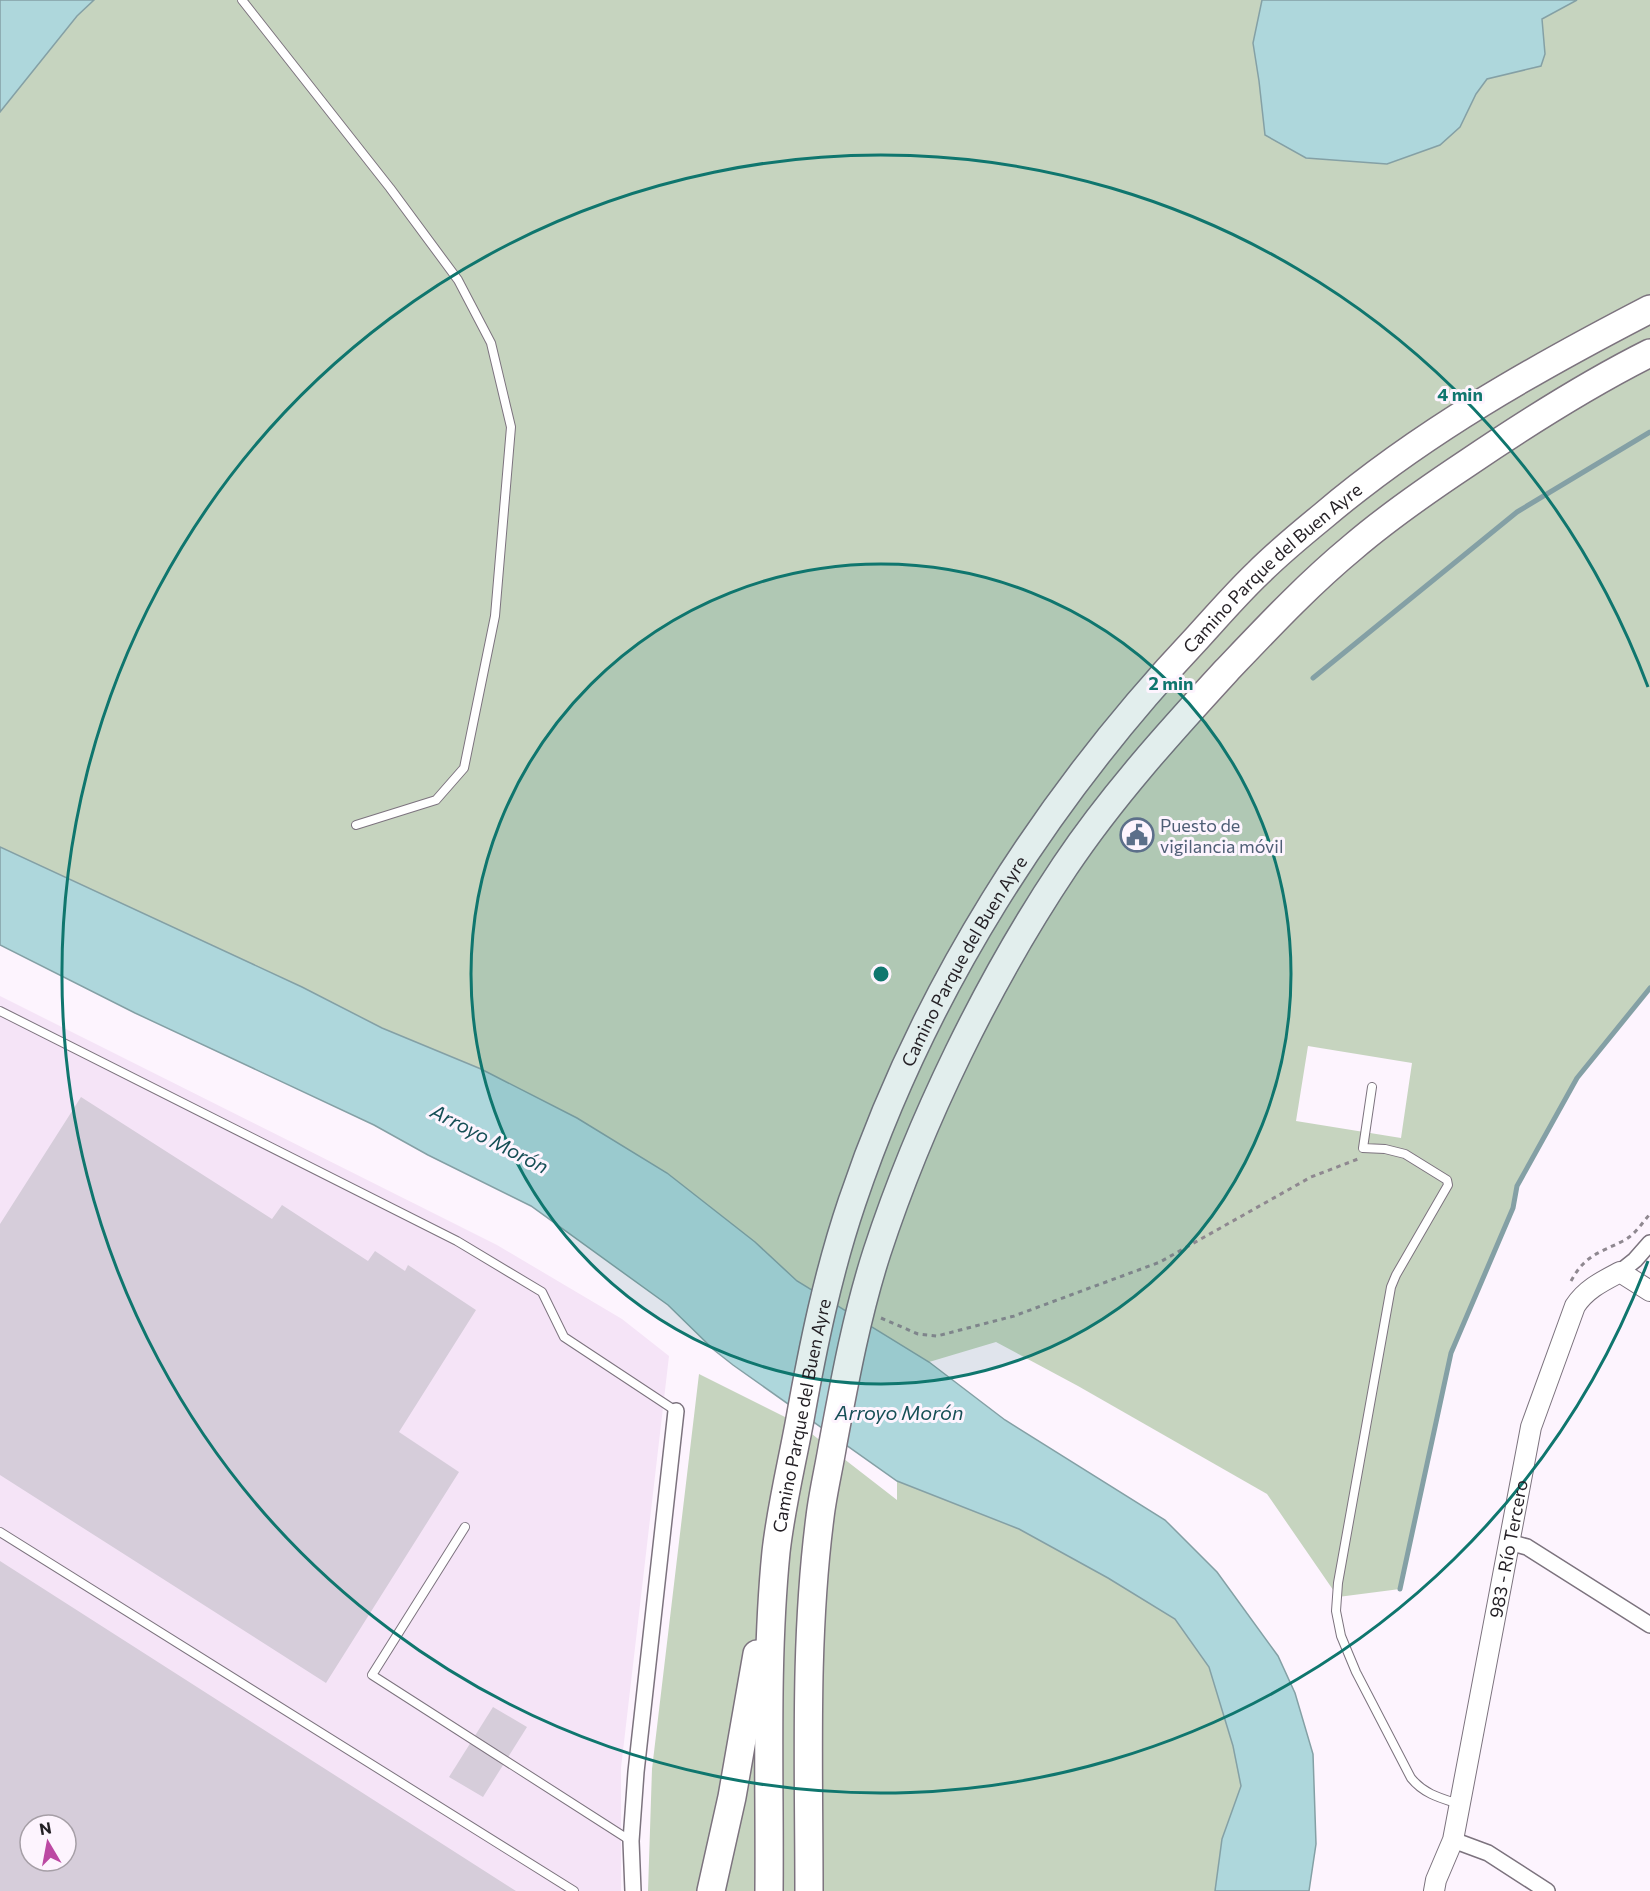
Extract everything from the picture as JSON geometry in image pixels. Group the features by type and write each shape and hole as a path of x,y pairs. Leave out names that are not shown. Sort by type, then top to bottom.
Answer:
{"highway":[{"name":"Camino Parque del Buen Ayre","path":"769,1891 770,1662 776,1552 786,1483 800,1424 810,1359 825,1293 850,1205 882,1119 955,965 1031,844 1093,757 1170,666 1258,573 1326,514 1394,460 1568,351 1650,309"},
{"name":"Camino Parque del Buen Ayre","path":"809,1891 808,1691 810,1648 820,1520 843,1384 876,1255 904,1177 958,1056 1006,962 1066,864 1134,776 1175,726 1287,605 1355,545 1424,492 1509,435 1617,369 1650,353"},
{"path":"711,1891 732,1797 776,1552"}],"street":[{"name":"983 - Río Tercero","path":"1434,1891 1436,1880 1453,1840 1531,1427 1575,1306 1589,1290 1620,1272 1635,1260 1650,1243"},
{"path":"1620,1272 1650,1291"},
{"path":"633,1891 631,1841 636,1772 676,1411"},
{"path":"1509,1542 1527,1547 1650,1625"},
{"path":"1453,1840 1488,1853 1547,1891"}],"lane":[{"path":"242,0 390,188 458,280 491,343 511,427 495,616 464,768 436,800 356,825"},
{"path":"0,1011 457,1241 542,1292 564,1337 676,1411"},
{"path":"1372,1087 1364,1148 1386,1149 1405,1154 1447,1180 1448,1185 1391,1287 1338,1583 1336,1611 1341,1636 1356,1672 1411,1778 1419,1788 1432,1796 1459,1804"},
{"path":"465,1527 372,1675 631,1841"},
{"path":"0,1532 574,1891"}],"path":[{"path":"860,1315 872,1314 918,1334 937,1336 1014,1316 1161,1262 1311,1177 1386,1149"}],"shaded area":[{"path":"0,996 497,1245 622,1319 669,1356 621,1768 621,1891 0,1891"}],"green space":[{"path":"94,0 1263,0 1253,43 1259,81 1387,164 1440,145 1460,127 1476,94 1487,79 1541,66 1545,54 1542,19 1577,0 1650,0 1650,988 1577,1078 1517,1186 1513,1208 1451,1353 1400,1589 1338,1597 1267,1494 1078,1386 996,1342 929,1362 797,1281 755,1242 667,1173 577,1118 481,1069 382,1028 0,847 0,112 77,16","holes":["1308,1046 1412,1063 1401,1138 1296,1121"]},
{"path":"699,1374 799,1424 897,1500 897,1481 1019,1529 1108,1578 1175,1619 1209,1667 1233,1746 1241,1786 1222,1839 1215,1891 648,1891 652,1769"}],"water":[{"path":"0,0 94,0 77,16 0,112"},
{"path":"1262,0 1577,0 1542,19 1545,54 1541,66 1487,79 1476,94 1460,127 1440,145 1387,164 1306,158 1265,135 1253,43"},
{"name":"Arroyo Morón","path":"0,847 302,987 382,1028 481,1069 577,1118 667,1173 755,1242 797,1281 929,1362 1005,1420 1165,1520 1217,1572 1278,1656 1295,1693 1313,1754 1316,1844 1309,1891 1215,1891 1222,1839 1241,1786 1233,1746 1209,1667 1175,1619 1108,1578 1019,1529 897,1481 733,1365 714,1350 668,1305 531,1206 428,1155 374,1125 135,1013 0,945"}],"building":[{"path":"81,1097 272,1219 282,1205 368,1261 375,1251 405,1271 408,1265 476,1310 399,1432 459,1472 326,1683 0,1475 0,1224"},
{"path":"0,1561 516,1891 0,1891"},
{"path":"493,1707 527,1727 483,1797 449,1777"}],"waterway":[{"path":"1313,678 1517,512 1650,432"},
{"path":"1400,1589 1451,1353 1513,1208 1517,1186 1577,1078 1650,988"}],"place":[{"name":"Puesto de vigilancia móvil","path":"1137,835"}]}
